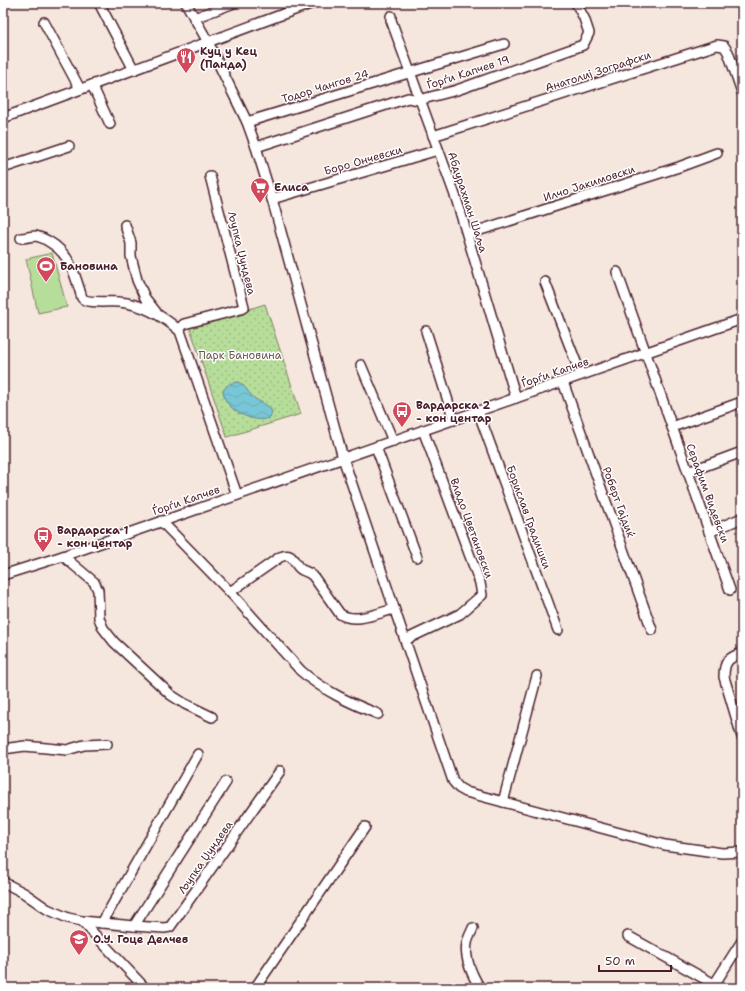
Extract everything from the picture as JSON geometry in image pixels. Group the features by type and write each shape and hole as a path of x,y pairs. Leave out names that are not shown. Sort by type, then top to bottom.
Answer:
{"street":[{"path":"99,3 134,70"},
{"path":"186,3 208,42 247,122 256,147 272,199 343,458 453,781 459,788 466,792 665,845 722,853 742,852"},
{"path":"194,18 234,3"},
{"path":"3,118 313,3"},
{"name":"Ѓорѓи Капчев 19","path":"256,147 408,98 419,100 457,90 583,45 589,33 584,18 576,3"},
{"name":"Абдурахман Шаља","path":"391,16 391,20 419,100 468,234 516,398"},
{"path":"44,22 80,89"},
{"name":"Тодор Чангов 24","path":"247,122 504,44"},
{"name":"Анатолиј Зографски","path":"433,136 717,45 724,46 728,52 742,92"},
{"path":"92,85 110,124"},
{"path":"3,168 69,146"},
{"name":"Боро Ончевски","path":"272,199 438,150"},
{"name":"Илчо Јакимовски","path":"468,234 679,167 717,153"},
{"name":"Љупка Џундева","path":"180,331 184,324 242,309 244,307 210,176"},
{"path":"125,225 131,243 133,264 141,291 150,305 160,316"},
{"path":"21,238 36,236 58,247 69,260 84,301 120,302 139,306 167,319 180,331 236,495"},
{"name":"Серафим Видевски","path":"617,272 730,590"},
{"path":"545,282 581,375"},
{"name":"Ѓорѓи Капчев","path":"3,575 63,556 742,319"},
{"path":"426,331 454,420"},
{"path":"362,365 393,441"},
{"name":"Роберт Гајдиќ","path":"563,382 652,630"},
{"path":"672,427 742,402"},
{"name":"Борислав Градишки","path":"478,411 558,630"},
{"name":"Владо Цветановски","path":"405,640 460,614 482,595 480,583 424,430"},
{"path":"376,447 417,557"},
{"path":"688,472 742,452"},
{"path":"709,532 742,518"},
{"path":"160,521 230,592 301,672 314,683 344,700 378,714"},
{"path":"230,592 285,555 291,557 298,567 309,572 313,576 343,616 362,618 394,609"},
{"path":"63,556 94,582 98,590 99,618 103,628 114,642 171,695 185,704 212,717"},
{"path":"742,653 730,658 726,664 724,677 742,737"},
{"path":"503,802 537,676"},
{"path":"3,749 25,746 67,750 84,745 107,744"},
{"path":"102,923 198,754"},
{"name":"Љупка Џундева","path":"3,882 24,893 46,909 57,914 82,921 134,926 170,927 280,771"},
{"name":"Љупка Џундева","path":"134,926 226,782"},
{"path":"255,988 365,827"},
{"path":"82,921 145,988"},
{"path":"473,928 467,944 468,962 471,974 480,988"},
{"path":"628,936 713,986 742,941"}],"green space":[{"name":"Бановина","path":"52,253 67,307 38,313 26,259"},
{"name":"Парк Бановина","path":"265,304 301,414 227,437 190,328"}],"water":[{"path":"238,382 254,398 271,409 272,412 270,418 256,419 248,417 240,414 228,404 223,391 229,384"}],"place":[{"name":"Куц у Кец (Панда)","path":"186,74"},
{"name":"Елиса","path":"260,204"},
{"name":"Бановина","path":"46,283"},
{"name":"Вардарска 2 - кон центар","path":"402,428"},
{"name":"Вардарска 1 - кон центар","path":"43,553"},
{"name":"О.У. Гоце Делчев","path":"79,956"}]}
